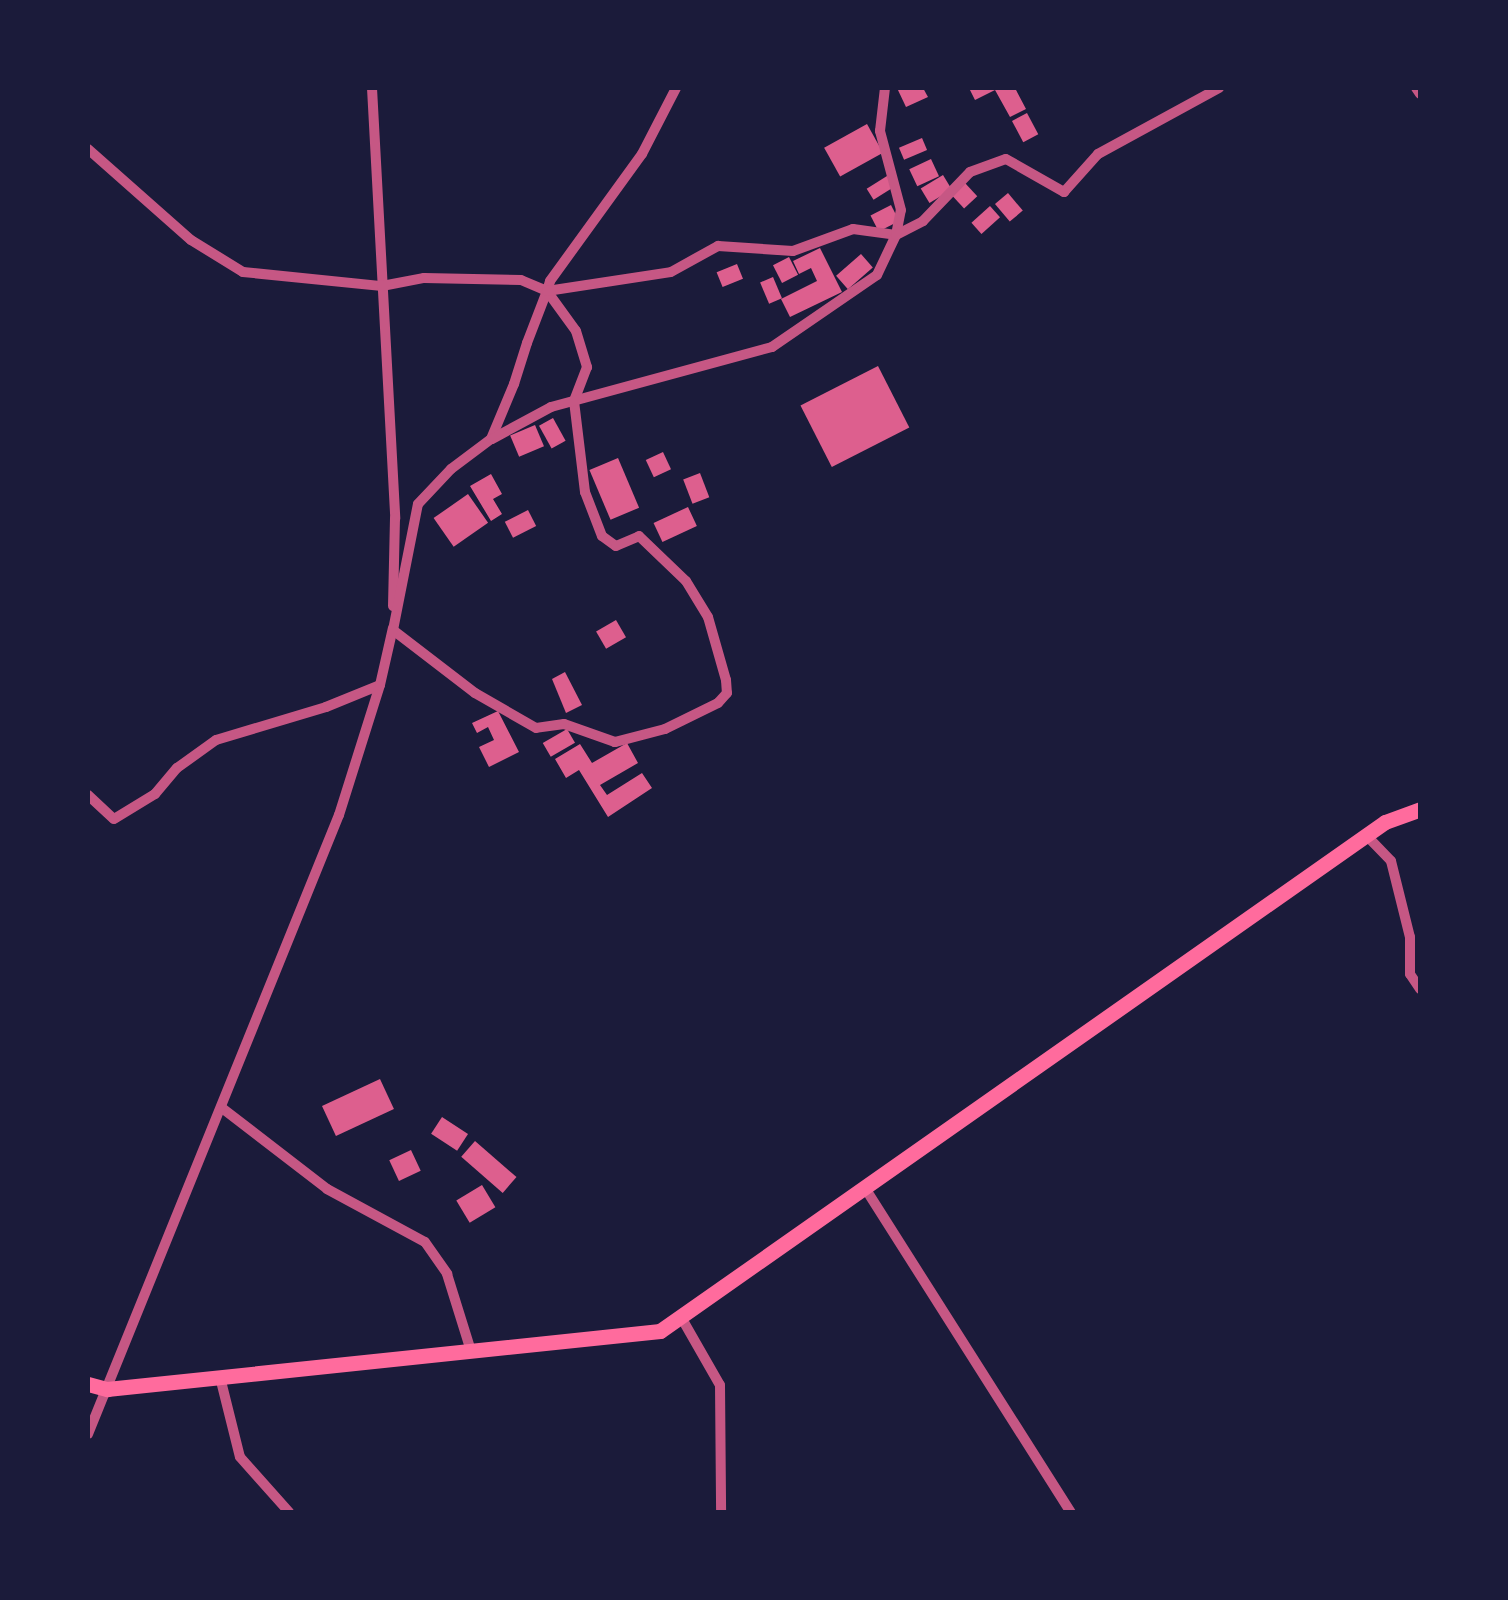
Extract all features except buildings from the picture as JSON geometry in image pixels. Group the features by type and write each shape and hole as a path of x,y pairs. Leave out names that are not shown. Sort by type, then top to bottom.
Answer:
{"main road":[{"path":"88,1384 107,1389 660,1331 1366,835 1385,822 1420,809"}],"street":[{"path":"372,88 394,518 392,630"},
{"path":"491,439 547,291 642,154 676,88"},
{"path":"88,1434 338,815 380,684 418,504 452,469 491,439 551,407 772,347 878,274 896,235 901,210 880,131 885,88"},
{"path":"547,291 671,272 718,246 793,251 853,229 896,235 923,221 970,172 1006,159 1064,192 1098,154 1219,88"},
{"path":"1416,88 1420,94"},
{"path":"88,149 179,230 228,266 264,277 382,286 452,277 521,280 547,291 571,322 587,367 574,401 585,492 602,536 616,546 639,536 686,582 708,617 726,693 718,703 665,729 615,742 564,724 536,728 474,694 392,630"},
{"path":"88,795 114,819 144,803 187,759 216,740 326,707 380,684"},
{"path":"1366,835 1391,861 1410,937 1410,974 1420,990"},
{"path":"222,1108 327,1188 425,1242 447,1274 471,1351"},
{"path":"865,1188 1071,1512"},
{"path":"681,1317 720,1385 720,1512"},
{"path":"220,1377 240,1457 289,1512"}]}
